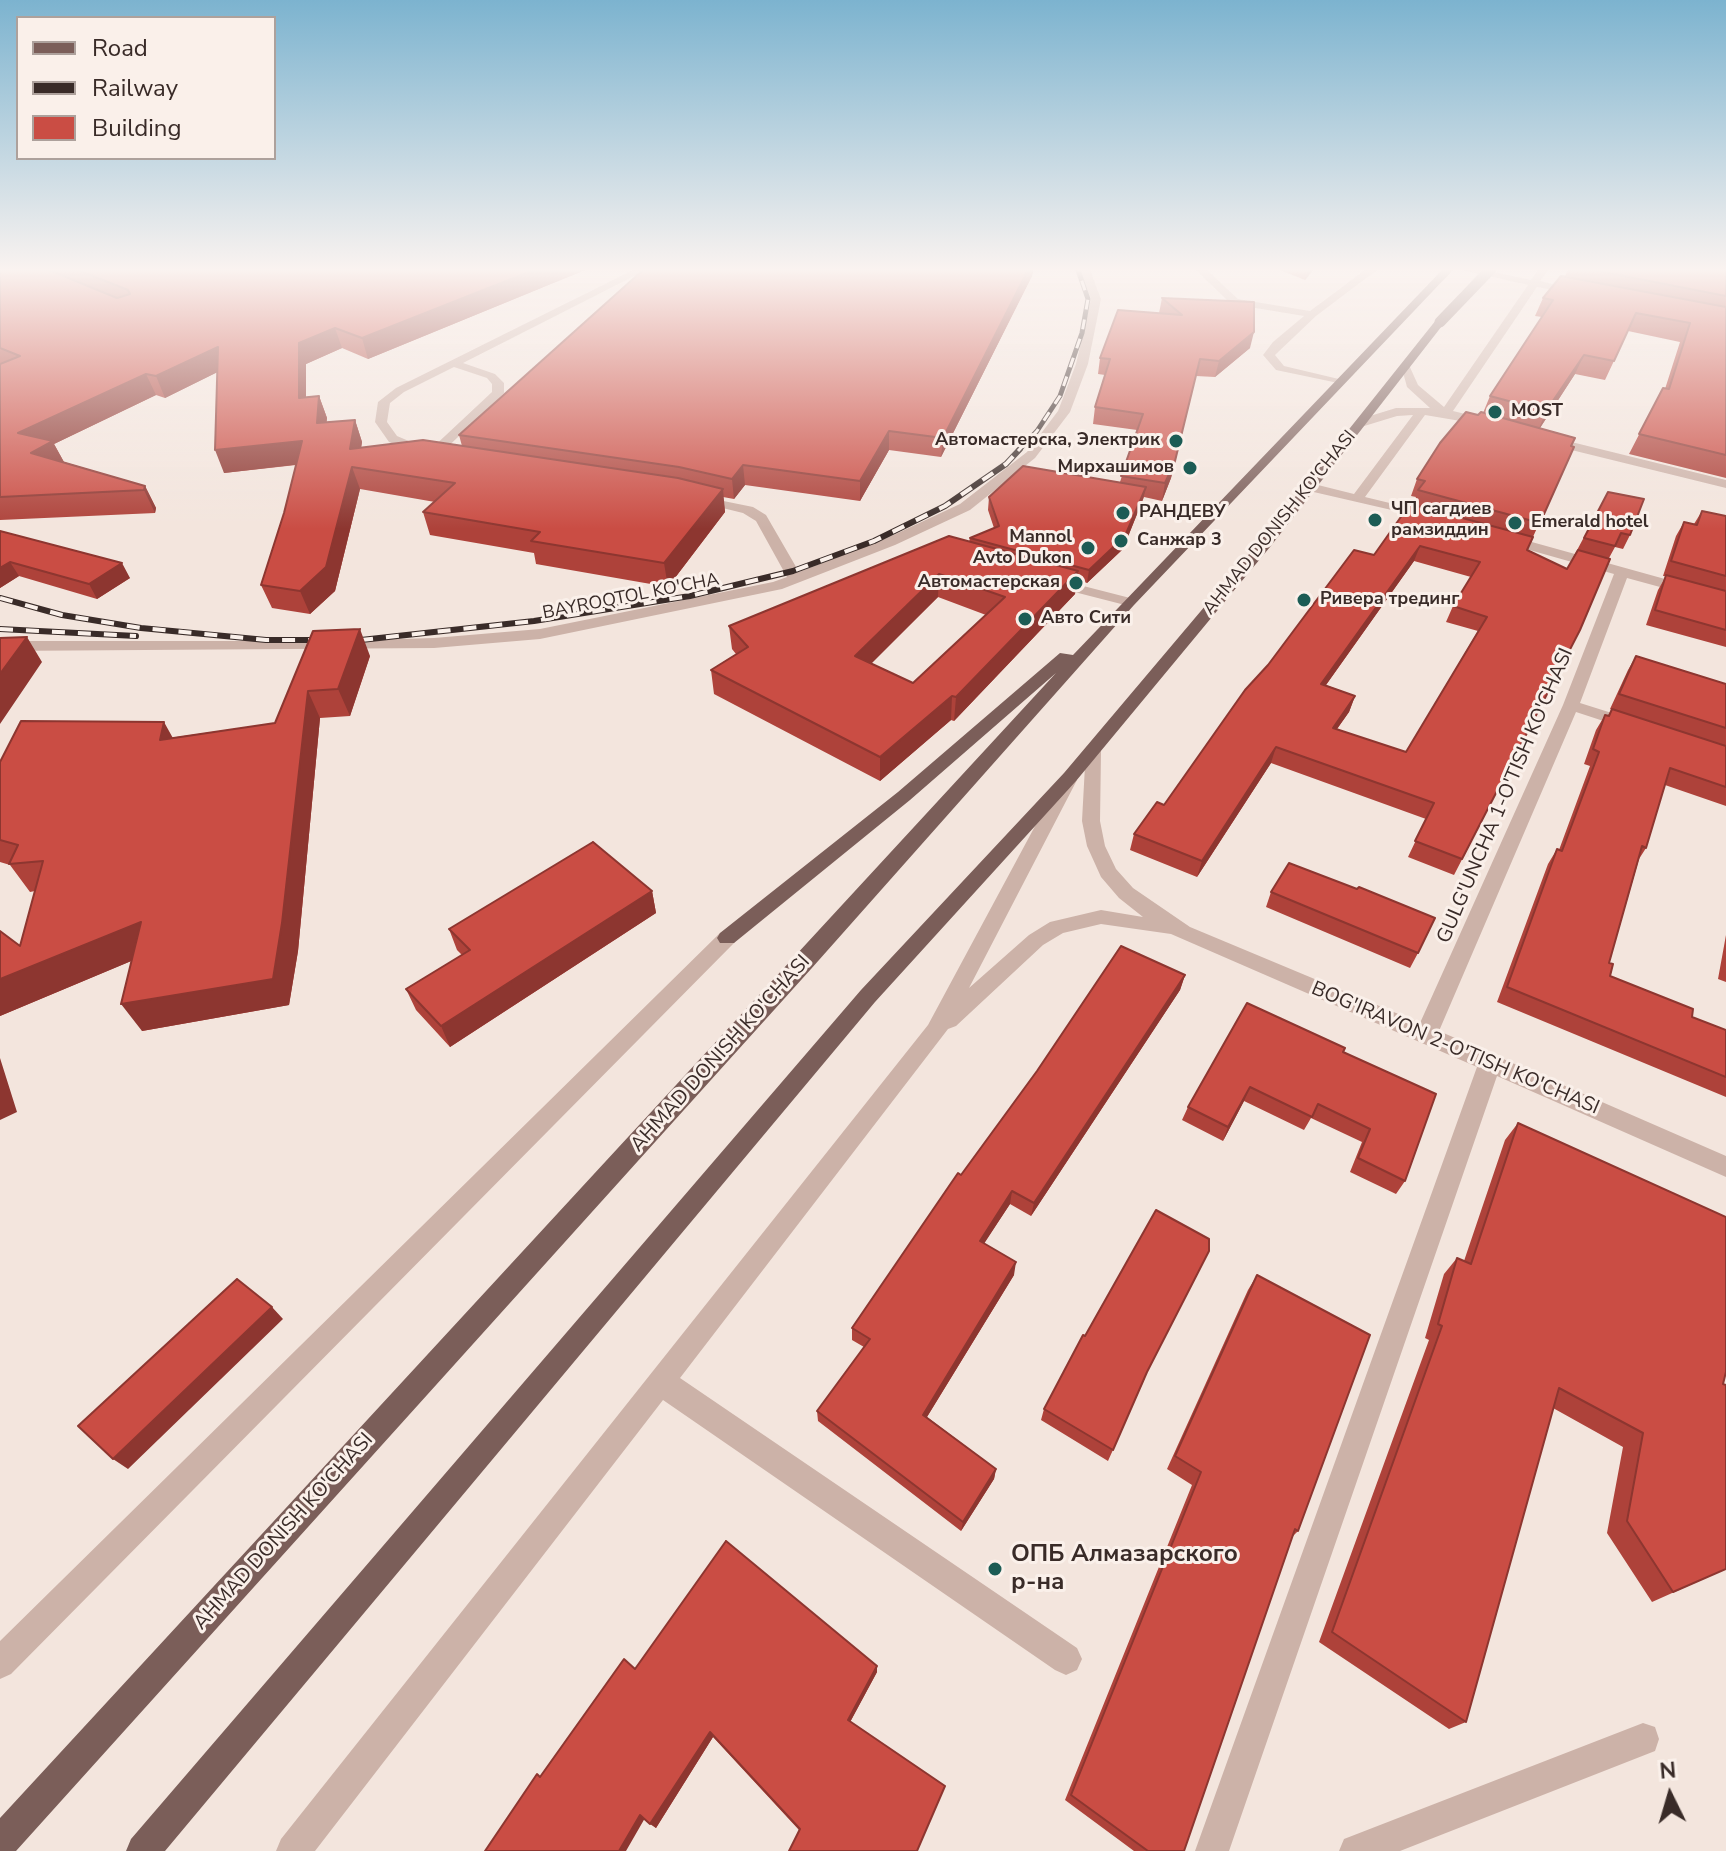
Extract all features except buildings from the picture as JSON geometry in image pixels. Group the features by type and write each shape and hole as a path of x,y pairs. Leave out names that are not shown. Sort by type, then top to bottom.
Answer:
{"main road":[{"name":"AHMAD DONISH KO'CHASI","path":"0,1843 804,963 1129,602 1363,356"},
{"name":"AHMAD DONISH KO'CHASI","path":"143,1851 868,996 1070,777 1310,487 1413,356"},
{"path":"727,938 904,796 1129,602"}],"street":[{"path":"447,459 431,456 393,439 381,422 381,413 384,402 400,390 466,356"},
{"name":"BAYROQTOL KO'CHA","path":"0,646 330,646 495,638 540,634 628,618 721,599 796,579 877,548 965,507 1031,455 1064,412 1084,356"},
{"path":"1271,356 1270,360 1280,368 1339,382"},
{"path":"1444,412 1483,356"},
{"path":"431,456 498,393 498,383 491,376 453,363"},
{"path":"1405,367 1413,387 1444,412"},
{"path":"1357,499 1422,411"},
{"path":"1361,423 1396,412 1422,411 1444,412 1507,429"},
{"path":"1538,438 1726,484"},
{"path":"1310,487 1439,520"},
{"path":"681,494 719,501 748,510 761,518 796,579"},
{"path":"1485,533 1726,601"},
{"name":"GULG'UNCHA 1-O'TISH KO'CHASI","path":"1426,1035 1571,705 1622,573"},
{"path":"1042,580 1129,602"},
{"path":"1571,705 1642,728"},
{"name":"BOG'IRAVON 2-O'TISH KO'CHASI","path":"1092,751 1091,821 1096,846 1108,872 1126,893 1183,932"},
{"name":"AHMAD DONISH KO'CHASI","path":"293,1851 936,1031 1070,777"},
{"name":"BOG'IRAVON 2-O'TISH KO'CHASI","path":"936,1031 1036,940 1066,923 1117,918 1183,932 1726,1167"},
{"path":"0,1663 727,938"},
{"path":"1212,1851 1490,1063"},
{"path":"660,1381 1066,1659"},
{"path":"1356,1851 1643,1739"}],"railway":[{"path":"1018,451 1037,431 1060,396 1074,356"},
{"path":"0,598 62,615 141,628 266,640 361,640 534,621 690,596 793,571 874,541 945,506 1006,464 1020,449"},
{"path":"0,629 136,636"}],"place":[{"name":"MOST","path":"1495,412"},
{"name":"Автомастерска, Электрик","path":"1176,441"},
{"name":"Мирхашимов","path":"1190,468"},
{"name":"РАНДЕВУ","path":"1123,513"},
{"name":"ЧП сагдиев рамзиддин","path":"1375,520"},
{"name":"Emerald hotel","path":"1515,523"},
{"name":"Санжар 3","path":"1121,541"},
{"name":"Mannol Avto Dukon","path":"1088,548"},
{"name":"Автомастерская","path":"1076,583"},
{"name":"Ривера трединг","path":"1304,600"},
{"name":"Авто Сити","path":"1025,619"},
{"name":"ОПБ Алмазарского р-на","path":"995,1569"}]}
